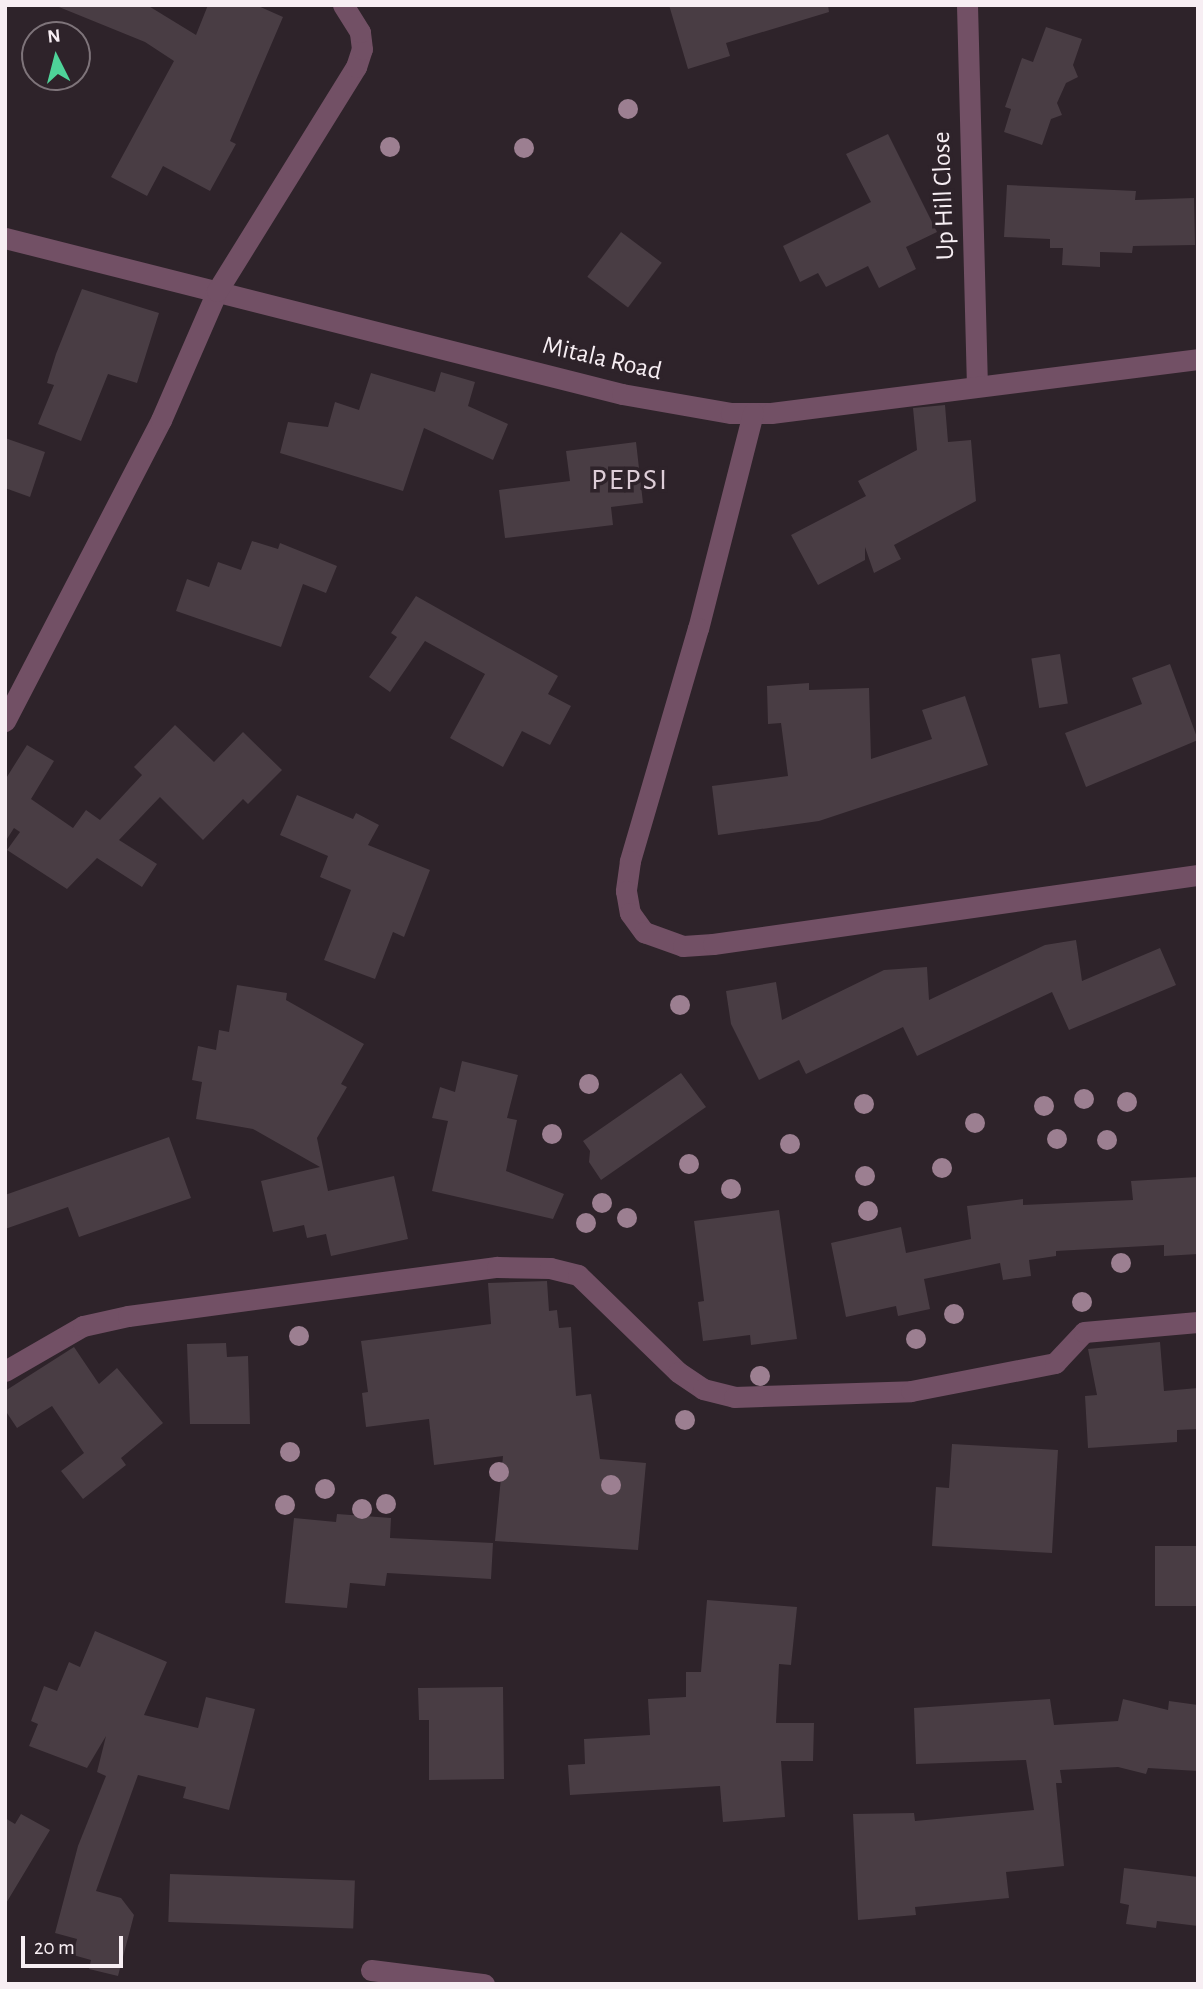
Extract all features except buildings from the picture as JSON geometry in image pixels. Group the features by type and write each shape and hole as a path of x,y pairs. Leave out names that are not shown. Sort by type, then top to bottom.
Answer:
{"street":[{"path":"5,721 161,420 217,290 356,67 362,49 360,32 344,5"},
{"name":"Up Hill Close","path":"967,5 977,386"},
{"name":"Mitala Road","path":"5,238 622,394 753,413 1198,359"},
{"path":"753,413 698,628 630,861 626,891 630,913 644,932 683,946 713,944 1198,875"},
{"path":"5,1371 83,1326 128,1316 497,1268 550,1268 578,1275 678,1373 703,1389 734,1397 911,1391 1055,1363 1084,1332 1198,1322"},
{"path":"371,1970 484,1984"}],"district":[{"name":"PEPSI","path":"630,480"}]}
